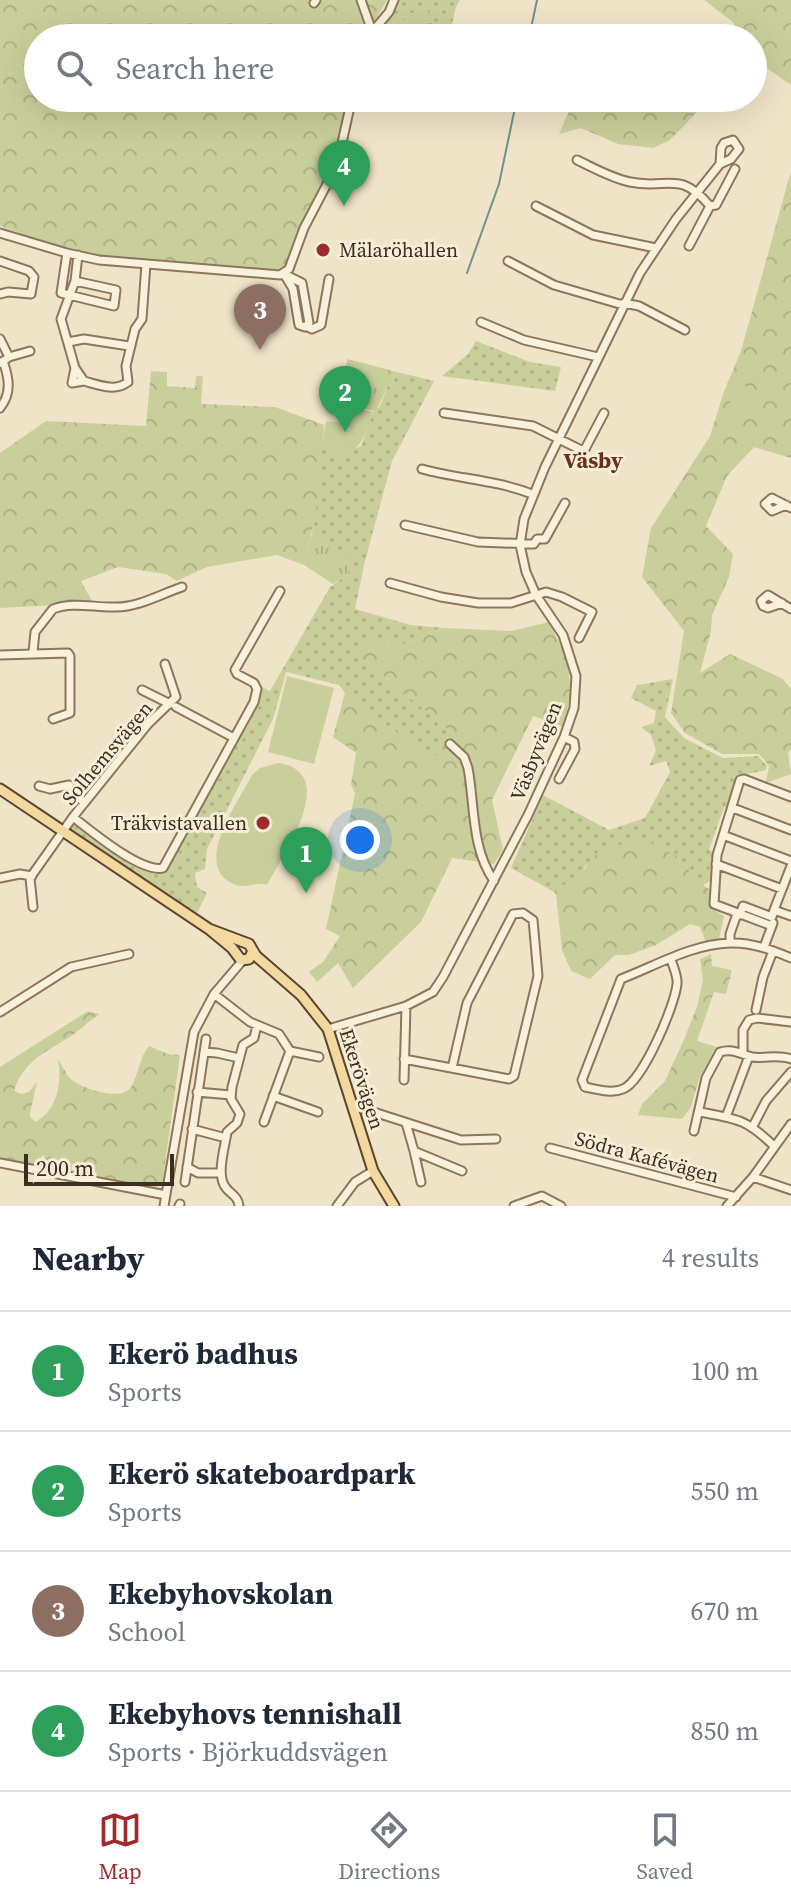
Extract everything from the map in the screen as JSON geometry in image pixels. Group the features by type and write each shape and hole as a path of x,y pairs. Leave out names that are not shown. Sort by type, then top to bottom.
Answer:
{"main road":[{"name":"Ekerövägen","path":"0,789 209,929 301,995 328,1029 373,1171 394,1206"},
{"name":"Ekerövägen","path":"209,929 251,946 243,956"}],"street":[{"path":"361,0 367,24"},
{"path":"379,24 394,0"},
{"path":"284,274 337,165 349,112"},
{"path":"577,160 614,178 634,183 680,183 698,192 710,206"},
{"name":"Väsbyvägen","path":"328,1029 406,1006 433,992 494,881 564,737 574,708 576,676 572,655 563,635 536,595 526,572 520,545 524,519 532,494 624,304 656,248 720,164"},
{"path":"710,206 716,205 735,169"},
{"path":"536,206 593,235 656,248"},
{"path":"689,246 710,206"},
{"path":"0,233 78,255 146,264 284,274 302,283 308,304 309,323 306,326"},
{"path":"67,253 61,293 114,306 119,291 75,281"},
{"path":"78,255 75,281 61,319 75,368 72,383 84,381 110,387 130,386 126,366 129,346 142,319 146,264"},
{"path":"0,261 29,271 34,277 31,294 0,294"},
{"path":"508,261 554,285 639,306 685,330"},
{"path":"284,274 293,289 299,325 312,329 321,325 329,279"},
{"path":"481,322 524,340 598,357"},
{"path":"0,339 9,384 8,398 0,408"},
{"path":"68,342 84,339 129,346"},
{"path":"4,361 30,351"},
{"path":"444,413 533,426 581,450 585,449 604,413"},
{"path":"422,469 452,478 509,485 532,494"},
{"path":"405,525 478,542 534,544 537,539 545,539 565,503"},
{"path":"390,583 478,603 511,603 546,592 592,612 579,638"},
{"path":"33,652 35,632 53,609 80,605 119,608 166,595 182,587"},
{"path":"73,817 103,840 159,870 163,868 257,694 254,683 237,674 237,666 280,591"},
{"path":"782,603 791,609"},
{"path":"0,655 65,652 70,656 70,713 53,719"},
{"name":"Solhemsvägen","path":"32,876 73,817 148,724 173,706 176,697 165,664"},
{"path":"142,690 234,738"},
{"path":"559,779 575,749 574,742 564,737"},
{"path":"450,744 464,757 468,768 479,851 494,881"},
{"path":"772,926 714,904 716,864 740,780 791,797"},
{"path":"39,786 50,789 69,785 84,803"},
{"path":"733,808 791,830"},
{"path":"723,835 791,867 764,947"},
{"path":"716,864 786,885"},
{"path":"0,878 20,874 32,876 33,907"},
{"path":"730,943 730,934 743,906 772,917 776,910"},
{"path":"776,910 791,916"},
{"path":"404,1059 509,1079 514,1076 538,976 533,920 523,913 513,914 467,1003 452,1068"},
{"path":"671,959 678,981 647,1063 623,1089 607,1091 585,1087 582,1080 621,979 671,959 697,949 730,943 764,947 791,958"},
{"path":"756,1010 763,977 773,951"},
{"path":"0,1012 71,967 129,954"},
{"path":"164,1206 194,1032 214,994 243,956"},
{"path":"214,994 257,1025 279,1034 290,1051 319,1057"},
{"path":"404,1080 406,1006"},
{"path":"726,1117 746,1054 743,1030 751,1018 791,1022"},
{"path":"239,1206 238,1199 224,1185 221,1173 227,1132 237,1123 240,1114 231,1095 239,1058 243,1045 254,1038 257,1025"},
{"path":"185,1182 206,1039"},
{"path":"264,1122 290,1051"},
{"path":"694,1131 706,1078 723,1051 791,1059"},
{"path":"204,1052 239,1058"},
{"path":"753,1126 768,1097 791,1072"},
{"path":"197,1092 231,1095"},
{"path":"273,1096 318,1112"},
{"path":"181,1107 195,1109"},
{"path":"353,1108 461,1140 496,1139"},
{"path":"700,1112 753,1126 774,1146"},
{"path":"406,1123 421,1182"},
{"path":"727,1206 753,1177 791,1124"},
{"path":"192,1129 226,1138"},
{"name":"Södra Kafévägen","path":"550,1148 736,1197"},
{"path":"414,1151 462,1171"},
{"path":"0,1163 166,1195"},
{"path":"187,1167 198,1173 221,1173"},
{"path":"337,1206 355,1182 373,1171"},
{"path":"753,1177 791,1190"},
{"path":"514,1206 542,1196 561,1206"}],"green space":[{"path":"0,0 387,0 373,24 24,24 24,112 346,112 334,166 288,266 275,273 120,260 44,242 0,226"},
{"path":"398,0 460,0 452,24 433,24 426,8 410,14 400,24 383,24"},
{"path":"704,0 791,0 791,85 767,68 767,24 733,22"},
{"path":"426,8 432,24 398,24 410,14"},
{"path":"569,112 696,112 670,140 653,148 618,144 581,128 559,134"},
{"path":"791,171 791,458 754,447 727,476 706,526 733,554 729,577 712,615 700,673 730,654 783,679 791,689 791,750 788,752 791,774 766,783 769,766 759,754 722,754 685,733 671,713 684,631 642,577 651,528 710,436 741,351"},
{"path":"476,341 530,362 561,367 555,391 442,376 468,354"},
{"path":"348,359 393,371 394,382 388,386 376,411 364,409 365,398 351,393 351,384 341,381"},
{"path":"151,371 167,372 167,386 195,388 196,376 203,376 201,404 275,407 324,425 318,496 304,565 277,555 207,567 177,581 166,574 118,567 81,581 93,603 0,608 0,453 46,421 146,426"},
{"path":"393,371 434,381 392,461 355,609 411,625 445,628 400,646 369,636 363,659 455,735 443,755 426,755 345,693 339,685 286,672 273,719 207,849 205,869 195,873 197,887 207,893 194,919 63,831 73,817 103,840 159,870 192,817 262,687 270,691 330,587 347,575 353,558 312,534 323,439 334,457 361,446 373,412 380,406 388,386 394,382"},
{"path":"739,383 752,389 736,421 724,415"},
{"path":"356,408 373,412 364,436 356,448 334,457 323,439 326,421 346,423"},
{"path":"312,534 354,558 347,575 333,584 304,565"},
{"path":"549,622 569,673 564,727 533,716 492,800 503,850 494,864 452,858 421,922 353,988 338,963 317,982 309,972 323,962 340,936 326,929 355,794 351,784 356,753 333,737 345,693 426,755 443,755 455,735 363,659 362,647 369,636 400,646 445,628 511,631"},
{"path":"287,676 334,688 314,764 268,752"},
{"path":"673,679 665,717 684,738 723,758 758,756 767,766 766,770 738,776 730,807 724,807 709,850 715,853 712,880 703,885 675,855 586,865 582,873 554,892 511,868 543,795 609,830 645,818 670,772 666,761 649,766 656,750 651,735 641,727 654,723 656,711 631,698 637,685"},
{"path":"278,763 297,770 305,782 307,798 302,816 267,885 236,885 223,876 217,864 222,833 252,775 260,768"},
{"path":"644,840 675,855 712,891 711,908 724,916 718,944 707,945 700,927 690,924 656,945 629,955 615,955 590,979 571,971 562,950 554,892 582,873 593,856 613,846"},
{"path":"711,954 712,966 732,970 726,994 714,992 697,1041 717,1047 699,1079 691,1107 682,1119 638,1115 642,1104 665,1081 682,1044 697,1007 703,980 700,959"},
{"path":"88,1011 99,1014 35,1059 14,1091 22,1094 29,1092 37,1082 30,1113 36,1122 49,1110 57,1094 58,1059 68,1076 78,1084 120,1094 131,1087 149,1046 180,1055 162,1185 154,1188 0,1159 0,1067"}],"waterway":[{"path":"532,24 537,0"},
{"path":"467,273 499,184 514,112"}],"place":[{"name":"Ekebyhovs tennishall","path":"344,206"},
{"name":"Mälaröhallen","path":"323,250"},
{"name":"Ekebyhovskolan","path":"260,350"},
{"name":"Ekerö skateboardpark","path":"345,432"},
{"name":"Träkvistavallen","path":"263,823"},
{"name":"Ekerö badhus","path":"306,893"}],"district":[{"name":"Väsby","path":"593,460"}]}
